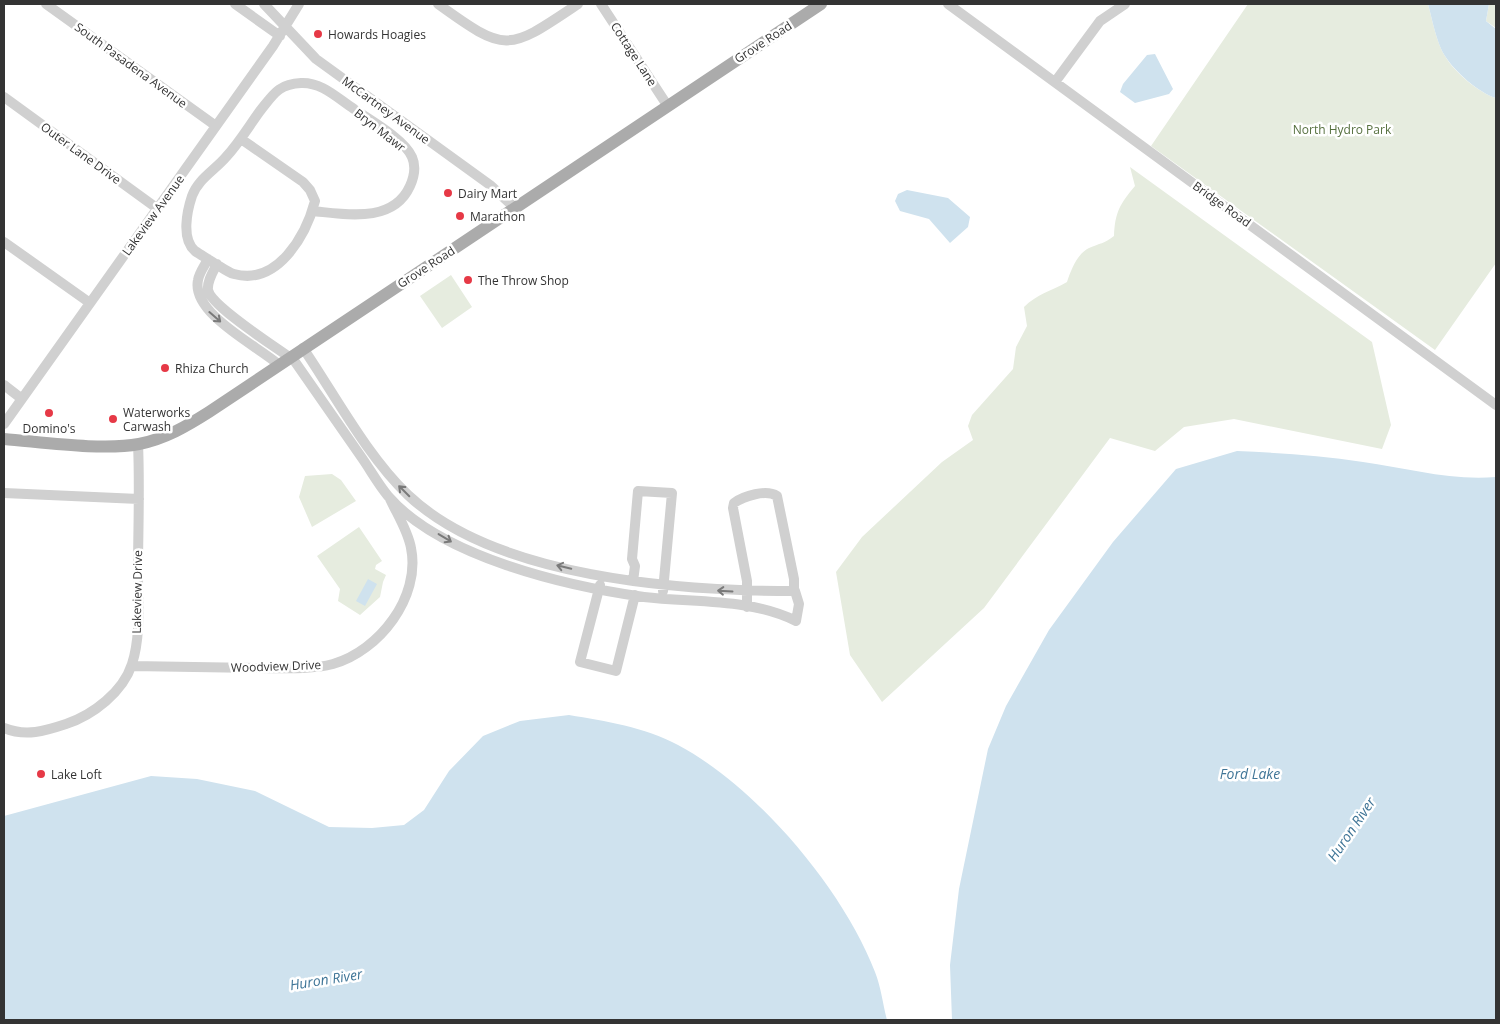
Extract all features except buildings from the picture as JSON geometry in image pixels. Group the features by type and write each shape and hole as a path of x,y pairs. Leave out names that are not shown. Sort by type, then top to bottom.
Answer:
{"main road":[{"name":"Grove Road","path":"4,439 94,445 138,444 159,438 190,424 666,105 821,4"}],"street":[{"name":"South Pasadena Avenue","path":"46,4 216,126"},
{"path":"235,4 282,32"},
{"name":"McCartney Avenue","path":"264,4 282,32 490,186 515,208"},
{"name":"Lakeview Avenue","path":"4,424 216,126 282,32 299,4"},
{"path":"438,4 477,32 493,40 508,42 524,38 578,4"},
{"name":"Cottage Lane","path":"601,4 666,105"},
{"name":"Bridge Road","path":"948,4 1496,405"},
{"path":"1055,82 1100,21 1124,4"},
{"name":"Bryn Mawr","path":"241,139 276,90 301,83 318,84 398,141 412,157 414,174 407,193 396,205 383,212 350,214 312,211"},
{"name":"Outer Lane Drive","path":"4,97 158,208"},
{"path":"241,139 303,182 315,198 312,211 305,230 292,250 282,260 267,270 244,276 232,273 193,249 187,232 187,215 192,195 201,181 225,158 241,139"},
{"path":"4,242 90,303"},
{"path":"208,258 198,280 199,293 206,309 286,359"},
{"path":"217,264 208,283 211,297 225,311 286,359 313,387 389,496 424,526 458,546 493,560 543,576 598,590 662,599 747,606 779,613 796,621 799,604 794,592 794,579 777,496 770,493 741,498 734,503 733,508 747,592 747,606"},
{"path":"303,348 382,467 407,494 430,513 474,538 538,561 604,577 664,586 747,592 794,592"},
{"path":"313,387 325,380"},
{"path":"4,385 22,399"},
{"path":"313,387 312,396 341,435 349,440"},
{"path":"340,427 351,420"},
{"path":"4,493 139,498 138,444"},
{"path":"373,474 382,467"},
{"path":"633,581 635,566 632,559 638,491 672,493 662,599"},
{"name":"Woodview Drive","path":"132,666 285,668 333,664 360,651 383,632 399,611 411,583 411,548 389,496"},
{"name":"Lakeview Drive","path":"4,728 13,732 41,733 80,720 103,704 120,685 132,666 138,618 139,498"},
{"path":"424,526 430,513"},
{"path":"493,560 498,547"},
{"path":"604,577 598,590 580,662 616,671 635,596"}],"green space":[{"name":"North Hydro Park","path":"1248,4 1428,4 1442,51 1449,62 1475,87 1496,98 1496,263 1435,350 1151,146"},
{"path":"1489,4 1496,4 1496,28 1486,21"},
{"path":"1130,167 1372,342 1391,425 1382,449 1234,419 1184,427 1155,451 1110,438 984,608 882,702 850,655 836,572 862,537 942,462 973,440 968,426 972,415 1013,369 1016,347 1027,326 1024,307 1039,296 1067,282 1081,254 1114,236 1119,209 1135,186"},
{"path":"451,275 472,307 442,328 420,296"},
{"path":"332,474 341,480 356,501 312,527 299,497 305,476"},
{"path":"359,527 382,561 376,565 375,569 386,575 380,597 360,615 338,601 340,589 317,556"}],"water":[{"path":"1428,4 1489,4 1486,21 1496,29 1496,98 1475,87 1449,62 1440,45"},
{"path":"1155,54 1173,89 1169,94 1135,103 1120,92 1123,84 1147,55"},
{"path":"907,190 948,198 970,217 968,227 950,243 929,219 900,211 895,201 898,194"},
{"name":"Ford Lake","path":"1237,451 1332,458 1446,476 1496,477 1496,1020 952,1020 950,965 959,889 988,749 1006,706 1049,630 1113,542 1176,469"},
{"path":"368,579 377,584 365,606 356,601"},
{"name":"Huron River","path":"569,715 638,729 678,745 708,763 767,813 794,843 842,907 861,940 875,972 887,1020 4,1020 4,816 151,776 197,779 255,791 329,827 372,828 404,825 424,810 449,771 483,736 520,721"}],"place":[{"name":"Howards Hoagies","path":"318,34"},
{"name":"Dairy Mart","path":"448,193"},
{"name":"Marathon","path":"460,216"},
{"name":"The Throw Shop","path":"468,280"},
{"name":"Rhiza Church","path":"165,368"},
{"name":"Domino's","path":"49,413"},
{"name":"Waterworks Carwash","path":"113,419"},
{"name":"Lake Loft","path":"41,774"}]}
